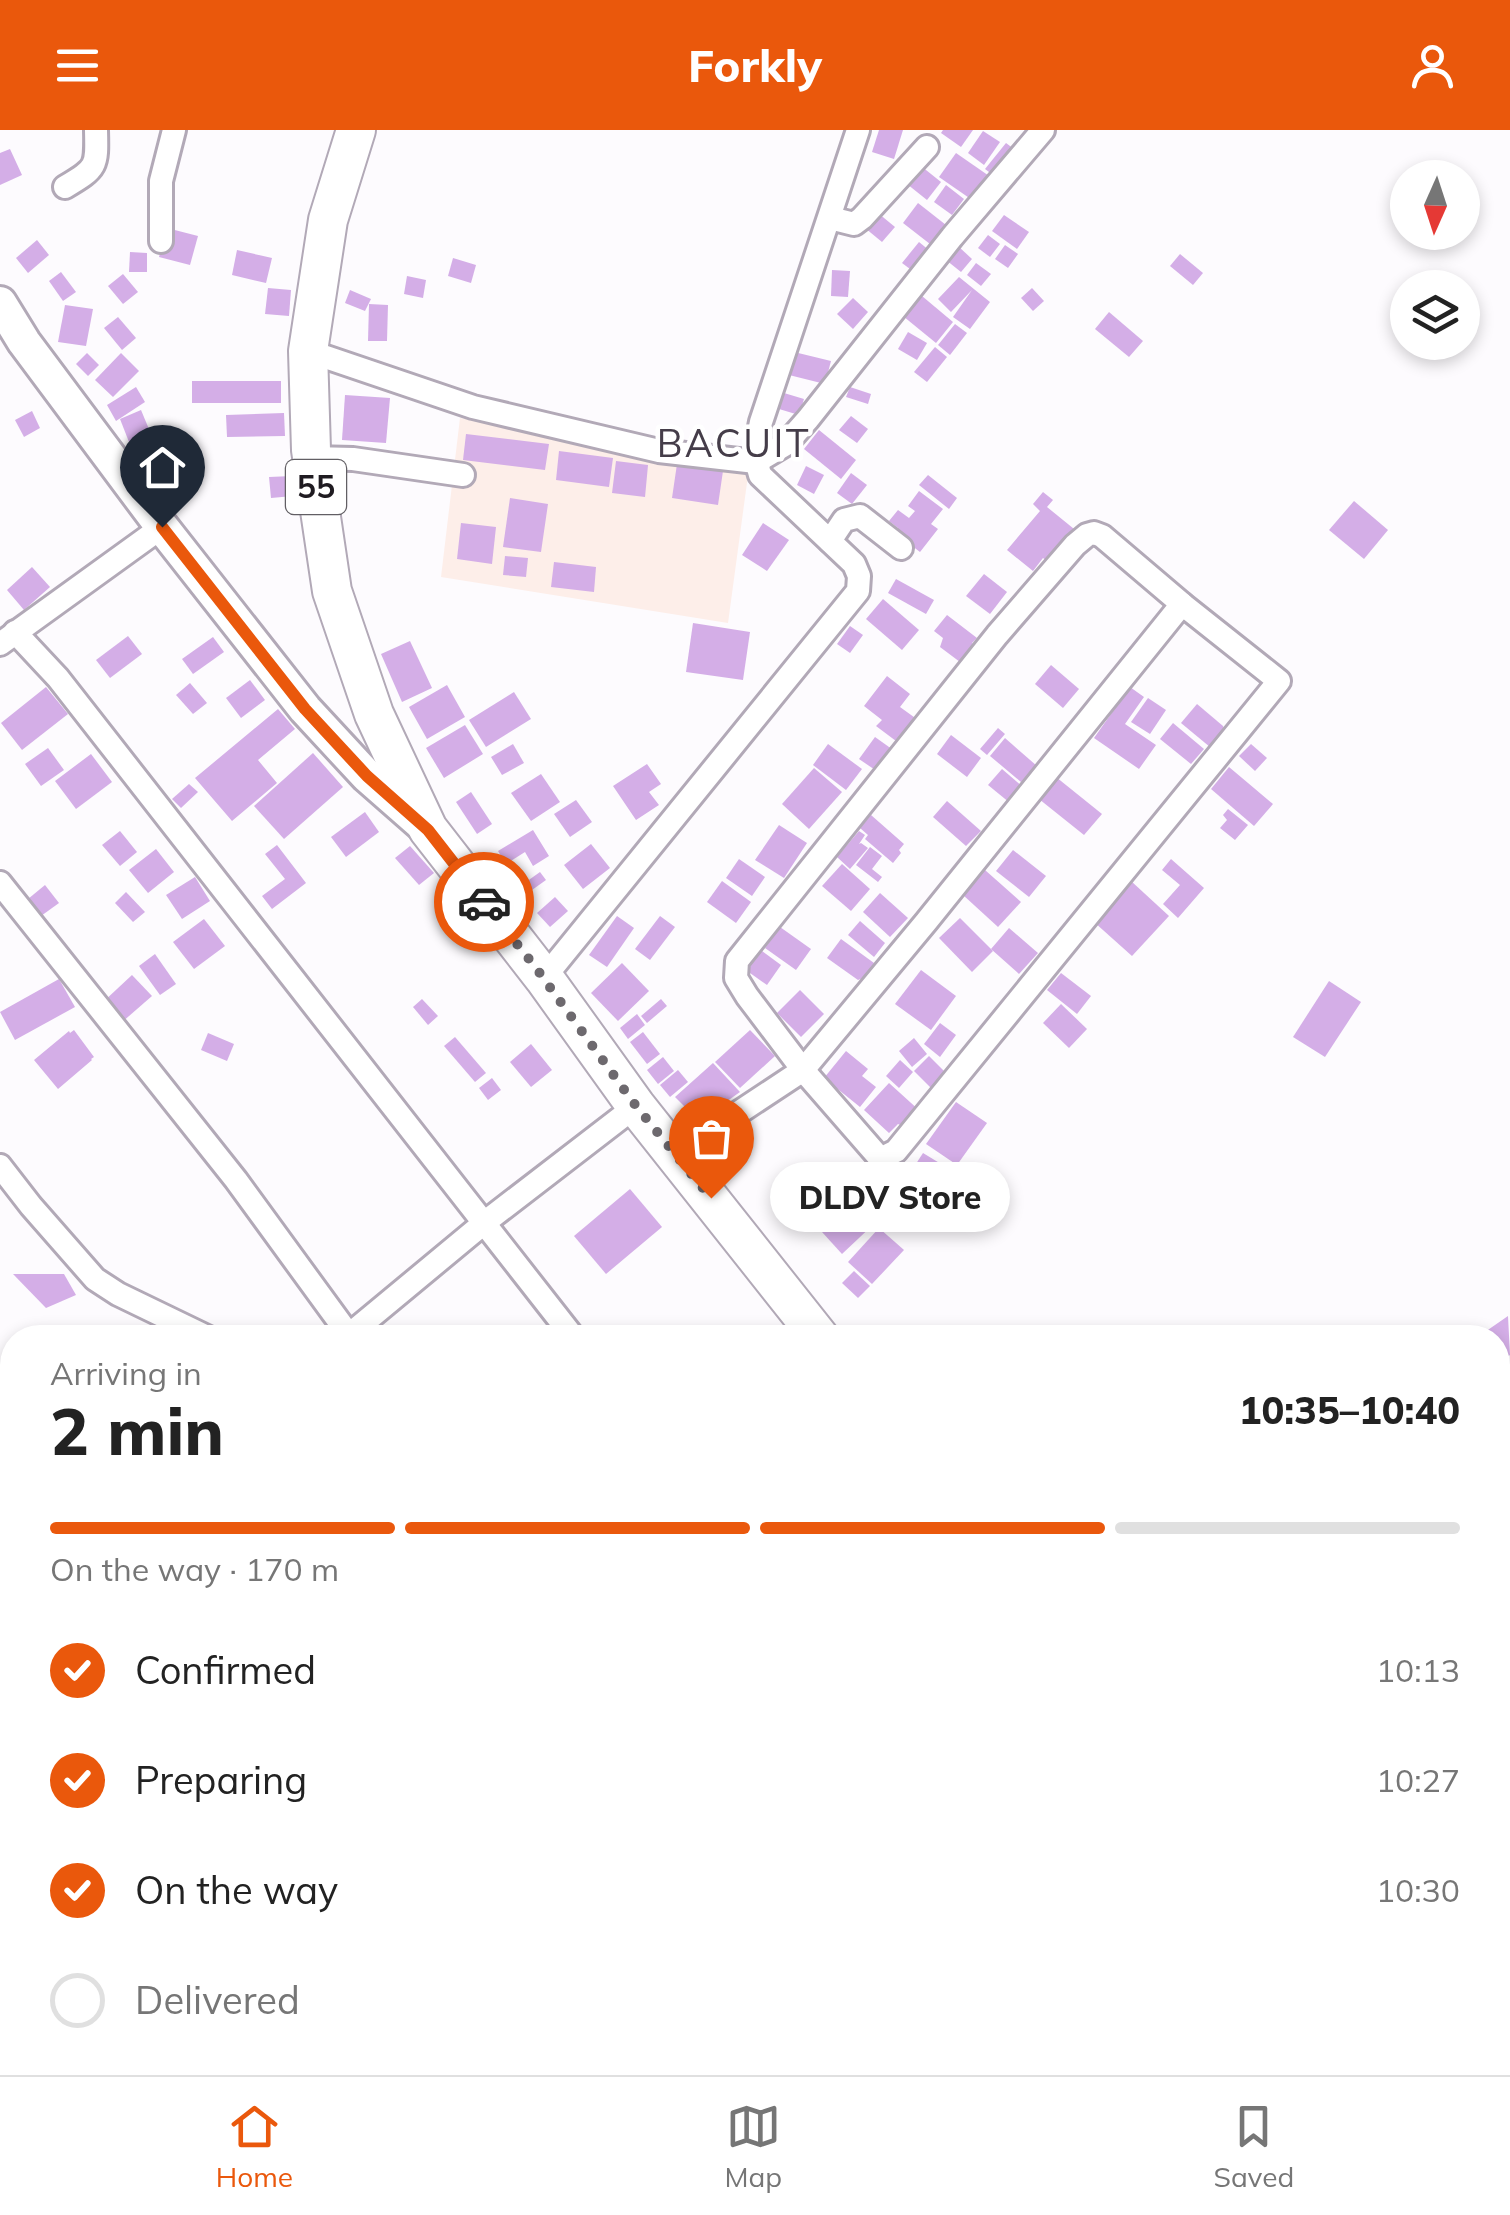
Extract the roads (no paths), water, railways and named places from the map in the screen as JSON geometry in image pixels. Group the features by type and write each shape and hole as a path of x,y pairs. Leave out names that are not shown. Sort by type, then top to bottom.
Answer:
{"highway":[{"name":"55","path":"356,130 328,220 308,350 311,458 332,591 374,714 428,830 544,978 636,1106 810,1325"}],"main road":[{"path":"0,303 24,342 162,527 305,709 367,776 428,830"}],"street":[{"path":"65,187 92,168 96,160 96,130"},
{"path":"161,241 161,181 174,130"},
{"path":"544,978 858,592 860,576 854,564 760,476 756,450 761,422 858,130"},
{"path":"308,350 473,407 660,451 756,462 786,444 808,419 952,237 1043,130"},
{"path":"830,218 854,224 928,146"},
{"path":"311,458 353,458 463,475"},
{"path":"830,541 844,520 860,516 901,548"},
{"path":"162,527 7,638 58,678 564,1325"},
{"path":"1087,535 1102,536 1279,681 896,1151 877,1156 803,1070 736,978 737,960 997,635 1087,535"},
{"path":"676,1154 803,1070 1182,604"},
{"path":"0,882 236,1180 340,1325"},
{"path":"361,1325 484,1223 636,1106"},
{"path":"0,1166 95,1278 118,1294 182,1325"}],"place":[{"name":"DLDV Store","path":"711,1198"}],"district":[{"name":"BACUIT","path":"734,444"}]}
